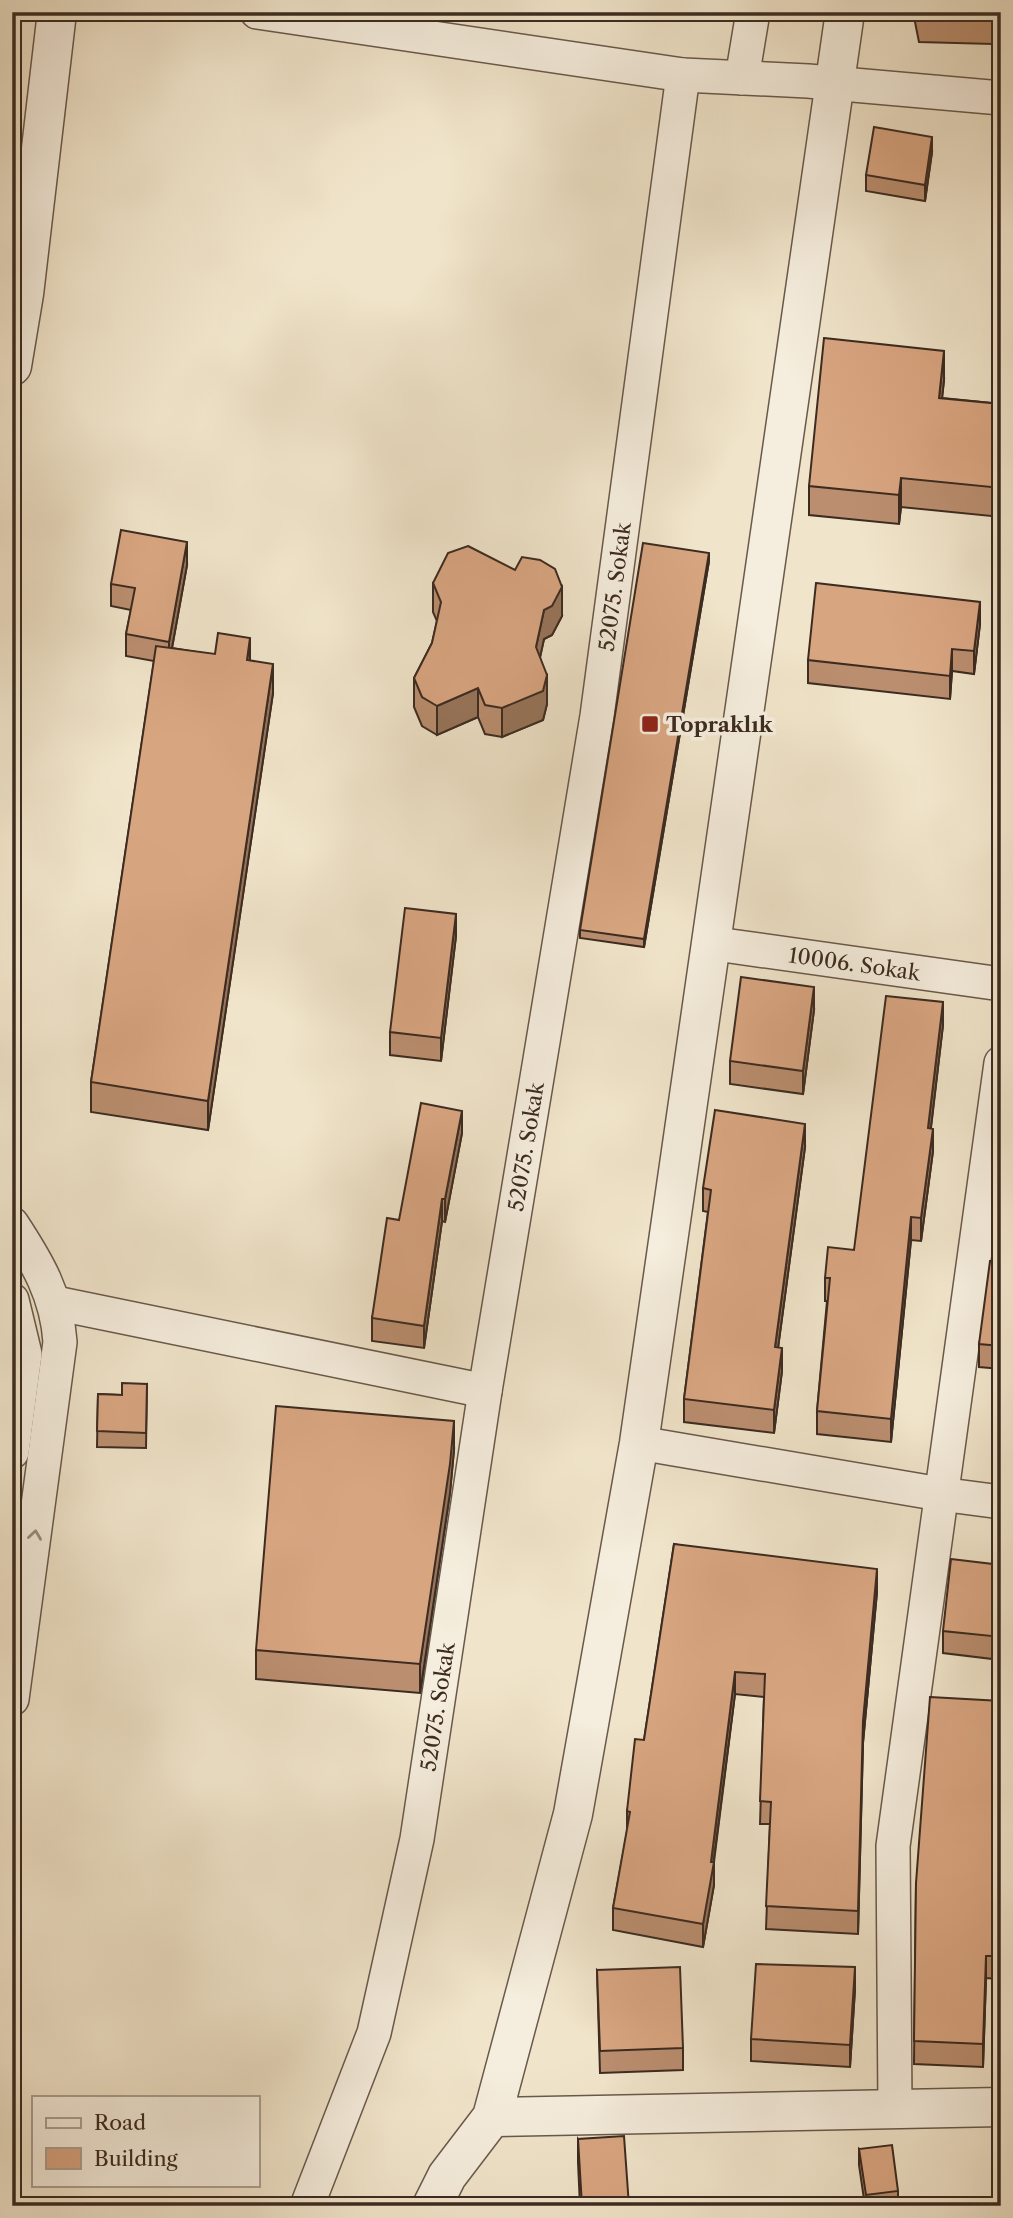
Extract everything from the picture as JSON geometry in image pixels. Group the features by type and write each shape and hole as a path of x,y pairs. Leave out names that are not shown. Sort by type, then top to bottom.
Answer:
{"street":[{"path":"12,366 18,293 57,12"},
{"path":"257,12 683,75 1001,98"},
{"path":"743,78 753,12"},
{"path":"432,2206 447,2176 492,2117 572,1814 639,1443 845,12"},
{"name":"52075. Sokak","path":"307,2206 374,2033 417,1839 485,1391 597,716 683,75"},
{"name":"10006. Sokak","path":"709,943 1001,984"},
{"path":"895,2108 893,1846 1001,1063"},
{"path":"12,1224 37,1261 55,1303 60,1362 12,1699"},
{"path":"12,1300 25,1354 12,1452"},
{"path":"55,1303 485,1391"},
{"path":"639,1443 1001,1502"},
{"path":"492,2117 1001,2107"}],"building":[{"path":"918,12 994,12 993,16"},
{"path":"874,127 932,137 925,185 866,175"},
{"path":"824,338 944,351 939,398 1001,404 1001,488 901,478 899,495 809,486"},
{"path":"121,530 187,542 169,642 126,634 135,588 111,584"},
{"name":"Topraklık","path":"643,543 709,553 644,939 580,930"},
{"path":"468,546 515,570 522,557 540,560 555,569 562,587 552,606 544,610 536,647 547,675 543,691 502,708 485,705 478,688 437,706 422,697 414,678 432,643 441,602 433,583 448,553"},
{"path":"816,583 980,602 974,651 952,649 950,676 808,660"},
{"path":"218,633 250,638 247,660 273,664 208,1101 91,1082 156,646 215,654"},
{"path":"405,908 456,914 441,1038 390,1032"},
{"path":"741,977 814,987 803,1071 730,1061"},
{"path":"886,996 943,1002 928,1128 933,1129 921,1218 911,1217 891,1419 817,1411 830,1278 825,1278 828,1247 854,1250"},
{"path":"421,1103 462,1111 445,1199 442,1199 424,1326 372,1318 387,1218 399,1220"},
{"path":"715,1110 805,1124 775,1347 782,1348 774,1410 684,1399 711,1190 703,1188"},
{"path":"1001,1183 1001,1213 997,1212"},
{"path":"990,1261 1001,1262 1001,1346 979,1344"},
{"path":"122,1383 147,1384 146,1433 97,1431 98,1394 122,1395"},
{"path":"276,1406 454,1421 420,1664 256,1650"},
{"path":"674,1544 877,1569 863,1721 858,1911 766,1906 771,1802 760,1801 765,1674 735,1672 711,1862 714,1862 703,1924 613,1908 630,1812 627,1811 635,1739 644,1740"},
{"path":"951,1559 1001,1565 1001,1637 943,1631"},
{"path":"930,1697 1001,1701 1001,1881 997,1956 986,1956 983,2044 914,2041 916,1883"},
{"path":"756,1964 855,1967 850,2045 751,2039"},
{"path":"680,1967 683,2048 600,2051 597,1970"},
{"path":"624,2136 629,2206 582,2206 578,2139"},
{"path":"892,2145 898,2191 866,2195 859,2149"}],"place":[{"name":"Topraklık","path":"650,724"}]}
